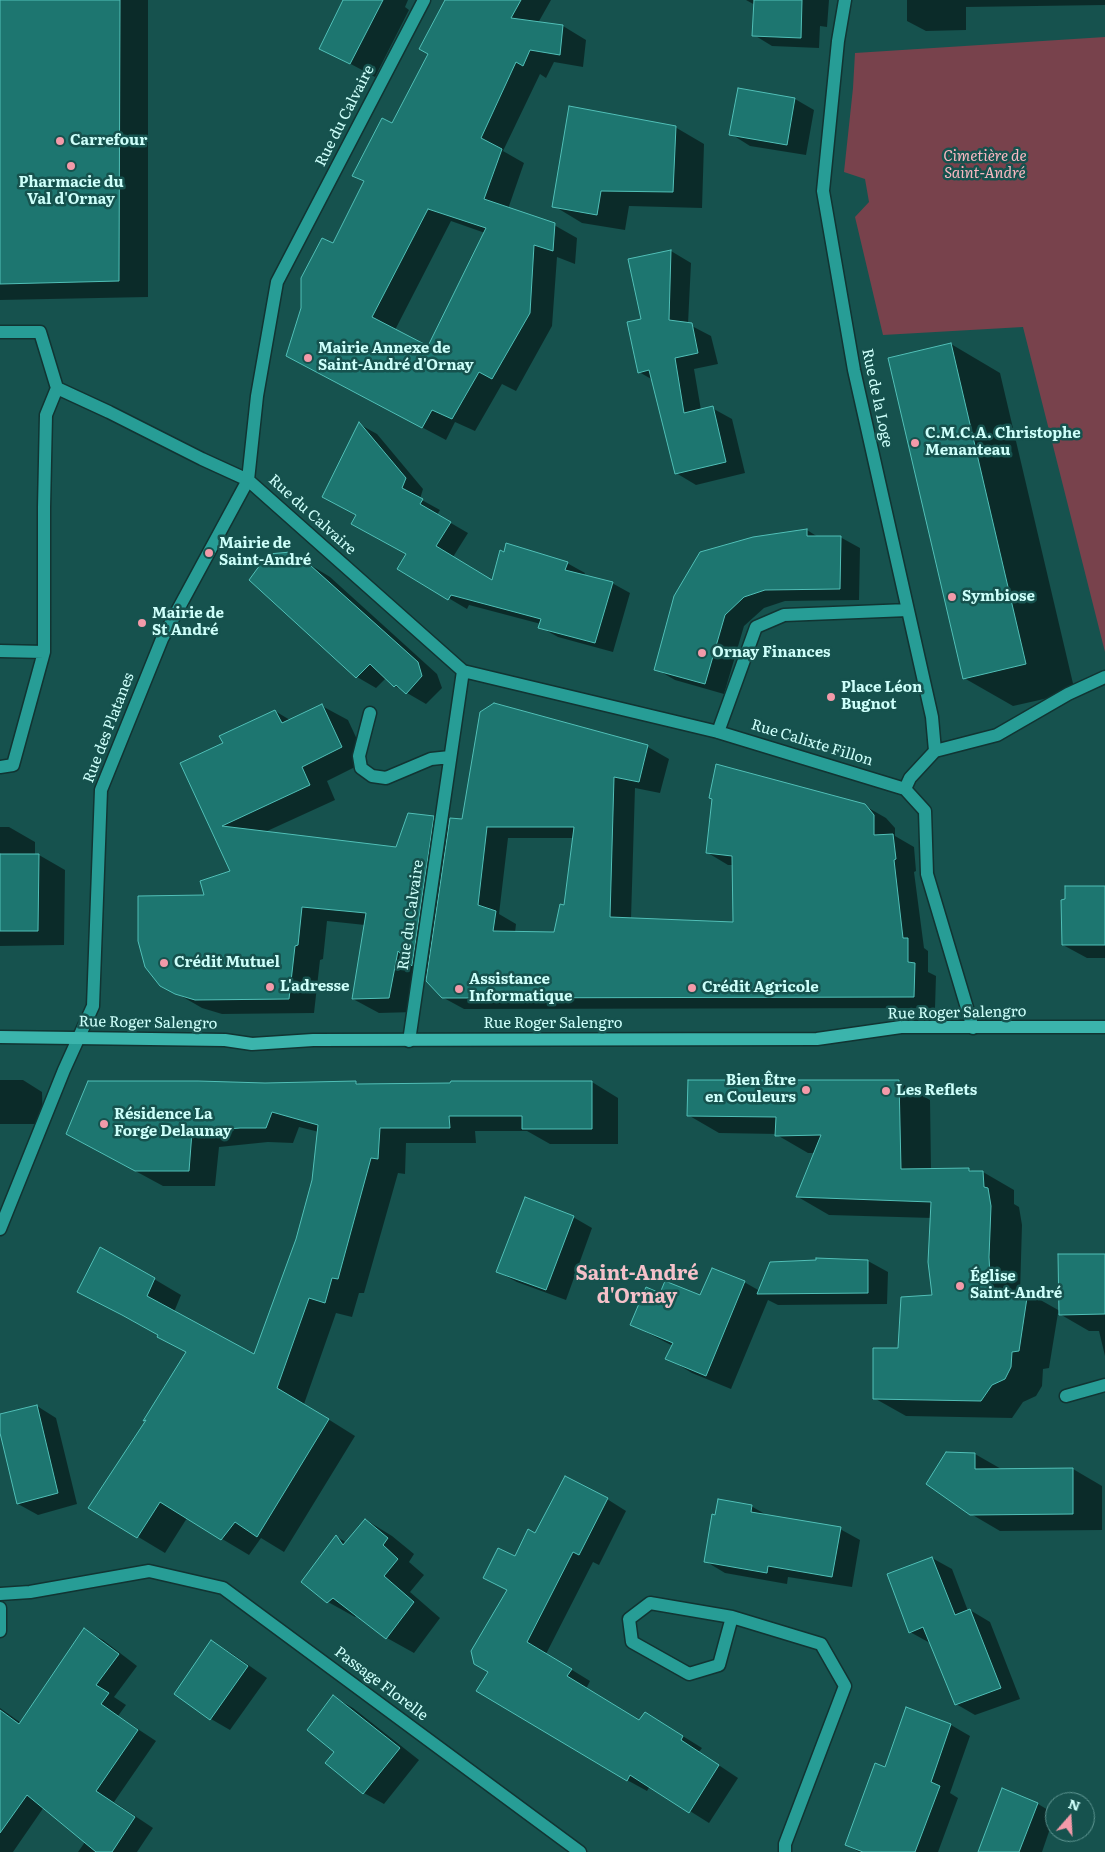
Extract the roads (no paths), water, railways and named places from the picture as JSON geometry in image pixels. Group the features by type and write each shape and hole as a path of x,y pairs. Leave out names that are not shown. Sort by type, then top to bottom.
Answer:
{"main road":[{"name":"Rue Roger Salengro","path":"0,1037 225,1040 252,1044 313,1040 817,1040 901,1027 1105,1028"}],"street":[{"name":"Rue du Calvaire","path":"409,1041 463,671 248,480 257,396 277,282 424,0"},
{"name":"Rue de la Loge","path":"846,0 838,41 823,191 854,370 932,717 935,751"},
{"path":"0,332 40,332 57,388 46,415 44,652 13,765 0,766"},
{"path":"57,388 248,480"},
{"name":"Rue des Platanes","path":"0,1229 78,1038 93,1006 100,790 162,639 248,480"},
{"path":"718,732 756,627 784,615 908,610"},
{"path":"0,651 44,652"},
{"name":"Rue Calixte Fillon","path":"463,671 718,732 905,789"},
{"path":"973,1028 927,874 925,811 905,789 910,778 935,751 996,735 1068,694 1105,677"},
{"path":"370,713 359,756 361,768 372,776 386,778 431,759 450,757"},
{"path":"1066,1396 1105,1385"},
{"name":"Passage Florelle","path":"0,1594 30,1592 149,1571 223,1588 580,1852"},
{"path":"732,1617 719,1665 689,1674 632,1642 629,1619 650,1603 732,1617 821,1644 845,1686 785,1844 786,1852"},
{"path":"0,1608 0,1631"}],"place":[{"name":"Carrefour","path":"60,141"},
{"name":"Pharmacie du Val d'Ornay","path":"71,166"},
{"name":"Mairie Annexe de Saint-André d'Ornay","path":"308,358"},
{"name":"C.M.C.A. Christophe Menanteau","path":"915,443"},
{"name":"Mairie de Saint-André","path":"209,553"},
{"name":"Symbiose","path":"952,597"},
{"name":"Mairie de St André","path":"142,623"},
{"name":"Ornay Finances","path":"702,653"},
{"name":"Place Léon Bugnot","path":"831,697"},
{"name":"Crédit Mutuel","path":"164,963"},
{"name":"L'adresse","path":"270,987"},
{"name":"Crédit Agricole","path":"692,988"},
{"name":"Assistance Informatique","path":"459,989"},
{"name":"Bien Être en Couleurs","path":"806,1090"},
{"name":"Les Reflets","path":"886,1091"},
{"name":"Résidence La Forge Delaunay","path":"104,1124"},
{"name":"Église Saint-André","path":"960,1286"}],"district":[{"name":"Saint-André d'Ornay","path":"637,1286"}],"park label":[{"name":"Cimetière de Saint-André","path":"985,166"}]}
